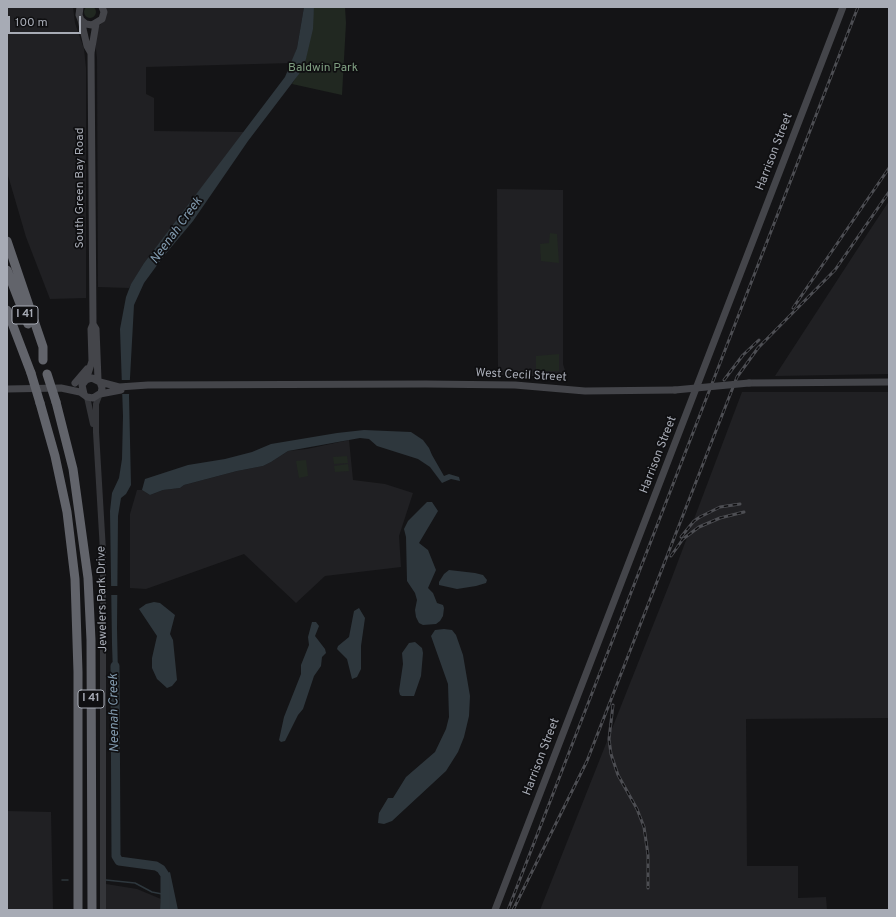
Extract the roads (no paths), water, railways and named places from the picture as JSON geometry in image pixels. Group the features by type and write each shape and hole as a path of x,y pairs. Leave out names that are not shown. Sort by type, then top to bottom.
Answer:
{"highway":[{"path":"7,241 44,347 43,360"},
{"name":"I 41","path":"7,270 43,360 56,402 73,469 88,578 91,640 92,910"},
{"name":"I 41","path":"7,310 31,373 55,456 67,512 75,579 78,672 78,910"}],"main road":[{"name":"South Green Bay Road","path":"80,7 79,15 86,46 91,53"},
{"name":"South Green Bay Road","path":"85,381 92,365 91,53 96,24 103,16 102,7"},
{"name":"Harrison Street","path":"495,910 843,7"},
{"path":"81,20 89,25 96,24"},
{"name":"South Green Bay Road","path":"92,327 96,329 99,378"},
{"path":"75,383 87,369 92,327"},
{"path":"7,389 61,388 92,378 99,378 112,386 120,387"},
{"path":"99,378 102,388 99,395"},
{"path":"85,381 82,388 86,396"},
{"name":"West Cecil Street","path":"120,387 426,384 515,385 585,392 675,390 748,383 889,382"},
{"path":"61,388 93,398 120,387"}],"street":[{"name":"Jewelers Park Drive","path":"99,395 96,404 96,432 103,551 103,910"},
{"name":"Jewelers Park Drive","path":"86,396 96,432"}],"water":[{"path":"304,7 314,7 313,29 305,63 299,74 248,141 193,221 163,257 144,283 134,305 129,396 131,485 126,494 121,498 118,516 118,677 115,678 113,674 112,644 110,511 112,493 119,478 122,459 123,416 120,329 126,297 131,284 144,263 285,77 297,48"},
{"path":"364,430 411,432 423,440 429,448 444,476 449,474 459,477 460,481 451,479 442,483 430,467 418,459 377,446 369,439 360,438 288,451 263,466 237,471 184,485 180,488 163,490 150,495 142,490 145,479 188,465 225,459 252,452 271,444"},
{"path":"427,502 432,502 438,511 419,543 428,550 436,570 428,588 433,593 437,603 443,605 444,608 443,616 440,621 436,624 423,625 419,623 416,617 415,610 417,600 415,593 407,581 406,537 404,529 408,521"},
{"path":"449,570 483,575 487,580 486,583 476,586 457,589 439,585 439,582 444,574"},
{"path":"154,602 160,603 175,615 170,634 173,640 177,680 172,686 167,688 157,679 152,668 152,658 157,636 139,609 146,604"},
{"path":"359,608 365,618 361,646 361,669 357,677 352,679 347,659 337,649 338,646 349,637 354,611"},
{"path":"312,622 316,622 319,626 315,636 325,649 326,653 322,657 321,666 314,676 303,709 298,715 285,741 281,742 279,740 284,717 301,674 301,665 309,645 308,637"},
{"path":"435,630 452,630 456,635 463,655 470,696 469,716 464,737 458,752 446,771 392,821 384,824 378,823 379,813 388,798 393,798 406,777 435,752 446,729 449,717 448,684 431,636"},
{"path":"415,642 422,648 423,653 421,676 414,696 402,696 400,695 399,691 403,664 402,653 409,643"},
{"path":"170,872 178,910 160,910 164,875"}],"waterway":[{"name":"Neenah Creek","path":"115,666 116,856 119,861 156,866 161,869 165,875 165,910"},
{"path":"62,880 68,880"},
{"path":"106,880 135,883 152,892 162,894"}],"railway":[{"path":"508,910 858,7"},
{"path":"793,308 889,168"},
{"path":"513,910 587,761 737,377 758,348 835,270 889,192"},
{"path":"724,380 743,355 759,340"},
{"path":"681,537 694,521 700,517 720,507 740,504"},
{"path":"671,556 683,539 699,527 720,518 744,512"},
{"path":"613,705 609,739 611,754 618,775 637,809 644,827 648,855 648,888"}],"park label":[{"name":"Baldwin Park","path":"323,69"}]}
